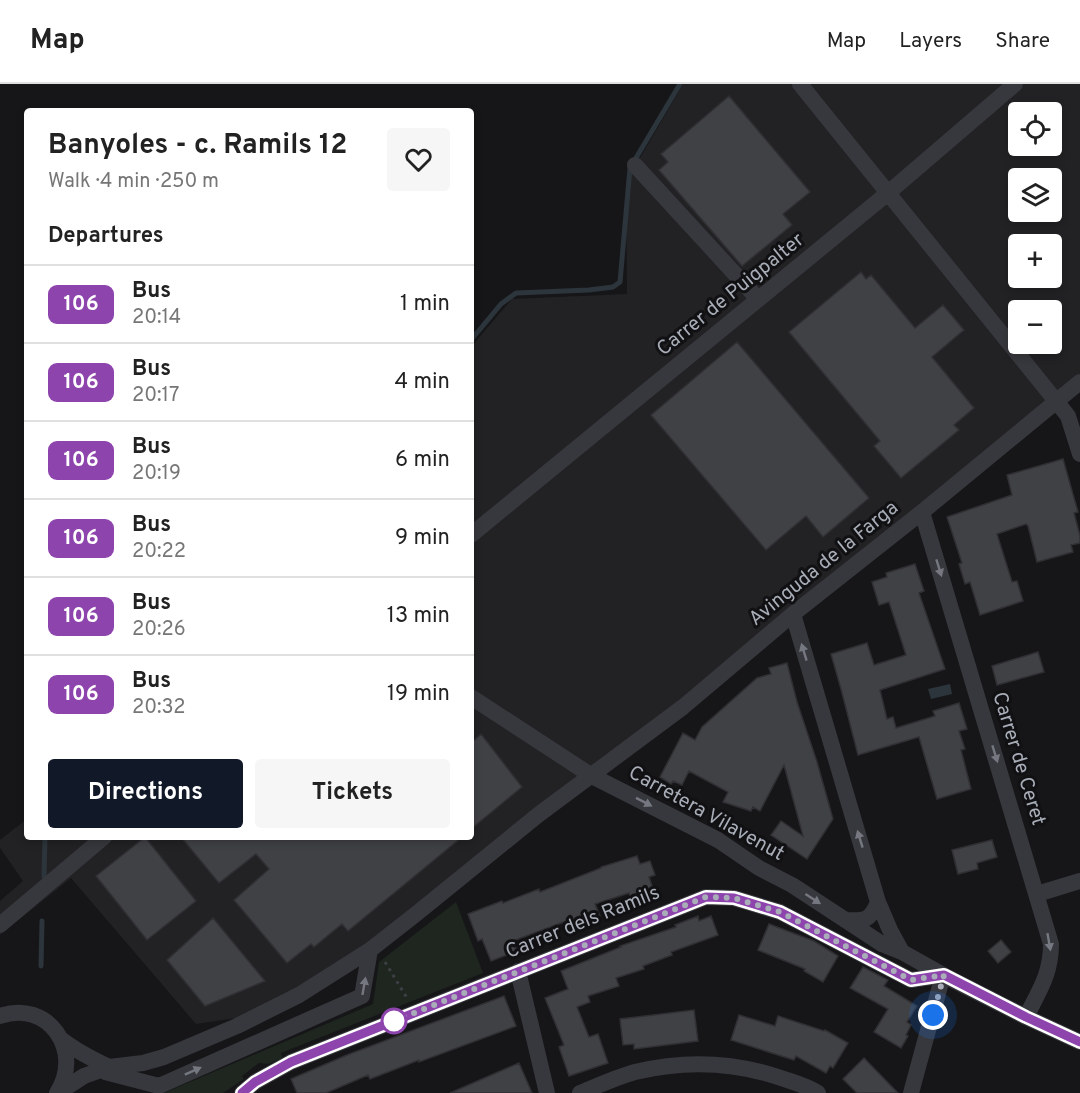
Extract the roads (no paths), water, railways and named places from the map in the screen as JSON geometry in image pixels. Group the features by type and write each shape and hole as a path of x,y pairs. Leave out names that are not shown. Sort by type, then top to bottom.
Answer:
{"street":[{"path":"800,84 1068,416 1080,454"},
{"name":"Carrer de Puigpalter","path":"474,533 888,193 1015,84"},
{"path":"635,165 758,299"},
{"name":"Avinguda de la Farga","path":"592,776 683,707 793,614 1080,382"},
{"name":"Carrer de Ceret","path":"922,512 1051,944 1048,974 1026,1017"},
{"path":"793,614 878,902 902,952"},
{"name":"Carretera Vilavenut","path":"474,699 592,776 718,840 759,868 792,885 882,945 902,952 1026,1017 1080,1042"},
{"path":"58,1093 84,1076 103,1069 129,1066 164,1057 215,1036 298,995 372,948 538,815 592,776"},
{"path":"0,925 100,840"},
{"path":"1037,894 1080,881"},
{"name":"Carrer dels Ramils","path":"251,1089 291,1062 706,897 734,898 780,912 911,980 944,975"},
{"path":"845,920 863,921 870,917 878,902"},
{"path":"0,1016 22,1013 38,1017 51,1026 72,1048 103,1069 159,1086 362,996 372,948"},
{"path":"518,971 547,1093"},
{"path":"911,1093 944,975"},
{"path":"58,1093 67,1071 67,1055 61,1039"},
{"path":"579,1093 634,1072 669,1066 705,1064 749,1068 808,1087 818,1093"}],"waterway":[{"path":"474,336 501,304 516,293 589,290 613,287 620,282 630,168 680,84"},
{"path":"44,877 45,840"},
{"path":"41,966 42,921"}]}
